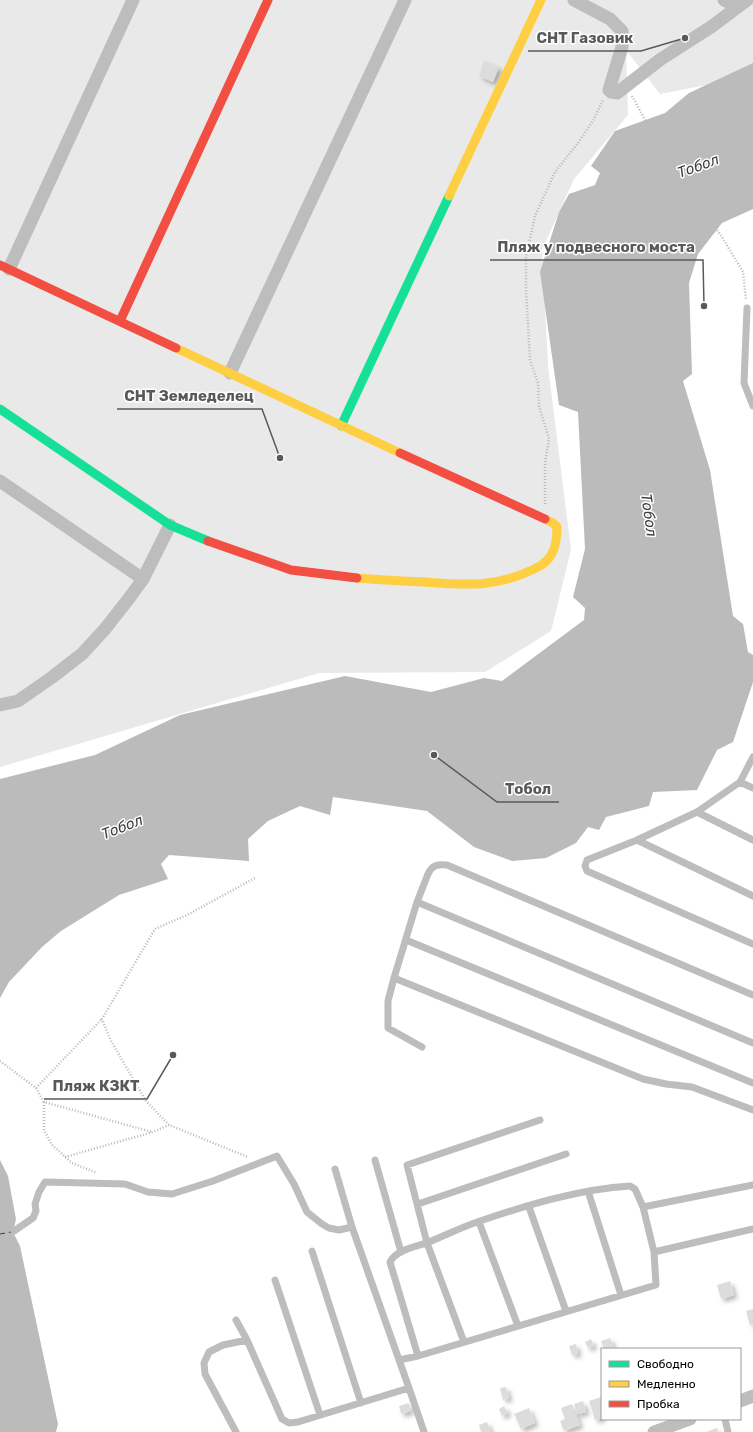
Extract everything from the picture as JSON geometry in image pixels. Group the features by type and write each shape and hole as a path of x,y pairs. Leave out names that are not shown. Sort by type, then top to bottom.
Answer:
{"street":[{"path":"0,409 170,525 199,538 291,570 378,580 470,585 495,582 523,574 545,563 555,545 558,531 553,523 341,426 230,372 4,267 133,0"},
{"path":"120,321 268,0"},
{"path":"230,372 405,0"},
{"path":"341,426 541,0"},
{"path":"574,0 610,19 622,31 622,47 609,90 617,93 661,59 711,27 742,3"},
{"path":"724,0 742,3"},
{"path":"0,481 143,579"},
{"path":"0,705 18,700 51,678 82,654 105,629 143,579 170,525"},
{"path":"741,1401 753,1396"},
{"path":"654,1432 687,1420"}],"lane":[{"path":"747,308 744,383 753,406"},
{"path":"753,757 740,782 697,812 637,840 587,860 585,866 587,871 753,944"},
{"path":"740,782 753,788"},
{"path":"697,812 753,840"},
{"path":"637,840 753,896"},
{"path":"422,1047 388,1028 388,1001 417,902 430,869 440,864 447,865 753,995"},
{"path":"417,902 753,1043"},
{"path":"406,940 753,1084"},
{"path":"394,978 643,1079 666,1084 692,1087 753,1110"},
{"path":"464,1342 427,1243 407,1165 540,1120"},
{"path":"418,1204 566,1154"},
{"path":"14,1231 33,1218 36,1211 34,1204 45,1182 125,1184 148,1192 172,1194 213,1181 277,1156 294,1184 307,1212 329,1228 339,1230 352,1228"},
{"path":"375,1160 401,1252"},
{"path":"335,1169 352,1228 424,1432"},
{"path":"643,1208 753,1185"},
{"path":"399,1360 418,1356 656,1285 654,1252 643,1208 635,1189 630,1186 588,1191 529,1207 479,1222 393,1256 390,1262 418,1356"},
{"path":"588,1191 621,1295"},
{"path":"529,1207 566,1311"},
{"path":"479,1222 518,1326"},
{"path":"654,1252 753,1229"},
{"path":"312,1251 361,1403"},
{"path":"275,1280 320,1415"},
{"path":"236,1320 247,1340 282,1419 289,1423 298,1422 409,1388"},
{"path":"236,1432 205,1374 204,1363 209,1352 223,1345 247,1340"},
{"path":"725,1420 728,1432"}],"path":[{"path":"627,86 645,120 690,193 722,237 743,272 747,308"},
{"path":"545,520 545,463 549,440 539,406 538,383 530,360 526,290 526,257 535,216 554,172 578,143 593,121 609,90"},
{"path":"36,1088 102,1019 154,929 187,915 255,878"},
{"path":"102,1019 111,1041 146,1101 169,1125 260,1162"},
{"path":"0,1061 36,1088 44,1102 44,1130 52,1145 72,1163 104,1176"},
{"path":"44,1102 153,1132"},
{"path":"65,1157 153,1132 169,1125"}],"shaded area":[{"path":"0,0 753,0 753,76 660,94 626,50 628,115 574,179 542,250 548,366 571,550 551,631 485,672 319,673 0,767"}],"water":[{"path":"753,63 753,209 722,223 698,254 689,283 692,374 683,381 710,470 733,616 743,624 748,652 753,655 753,682 733,742 717,750 697,790 653,792 649,806 606,817 599,830 588,827 576,843 546,858 512,861 474,847 427,811 333,797 330,815 300,806 268,821 248,839 249,861 169,855 161,864 168,879 119,895 61,931 42,947 9,982 0,998 0,779 95,755 180,715 345,676 431,692 484,678 502,681 584,620 585,608 573,597 585,549 578,412 559,405 540,272 559,212 569,194 595,185 600,173 591,166 615,131 665,113 689,93"},
{"path":"0,1160 8,1176 16,1219 13,1232 20,1246 58,1424 56,1432 0,1432"}],"building":[{"path":"484,61 499,67 493,82 479,76"},
{"path":"730,1281 734,1295 721,1299 717,1285"},
{"path":"753,1309 753,1324 750,1325 746,1311"},
{"path":"610,1338 614,1348 604,1348 601,1341"},
{"path":"591,1339 594,1346 588,1348 585,1342"},
{"path":"576,1344 578,1354 572,1355 569,1346"},
{"path":"506,1387 509,1398 503,1400 500,1388"},
{"path":"601,1397 601,1418 595,1420 589,1401"},
{"path":"583,1401 586,1412 577,1414 574,1404"},
{"path":"409,1403 411,1411 401,1414 399,1406"},
{"path":"572,1404 580,1425 564,1431 560,1421 565,1419 561,1408"},
{"path":"504,1406 508,1413 502,1416 499,1409"},
{"path":"529,1408 535,1423 521,1429 514,1414"},
{"path":"487,1422 491,1432 481,1432 479,1425"},
{"path":"717,1428 718,1432 706,1432"}],"ferry route":[{"path":"0,1234 11,1232"}],"traffic: fast":[{"path":"341,426 449,196"},
{"path":"0,409 170,525 208,541"}],"traffic: slow":[{"path":"449,196 541,0"},
{"path":"176,348 400,453"},
{"path":"357,578 453,584 480,584 520,575 541,566 551,556 556,542 557,527 545,519"}],"traffic: jam":[{"path":"120,321 268,0"},
{"path":"0,265 176,348"},
{"path":"400,453 545,519"},
{"path":"208,541 291,570 357,578"}],"place":[{"name":"СНТ Газовик","path":"685,38"},
{"name":"Пляж у подвесного моста","path":"704,306"},
{"name":"СНТ Земледелец","path":"280,458"},
{"name":"Тобол","path":"434,755"},
{"name":"Пляж КЗКТ","path":"173,1055"}]}
